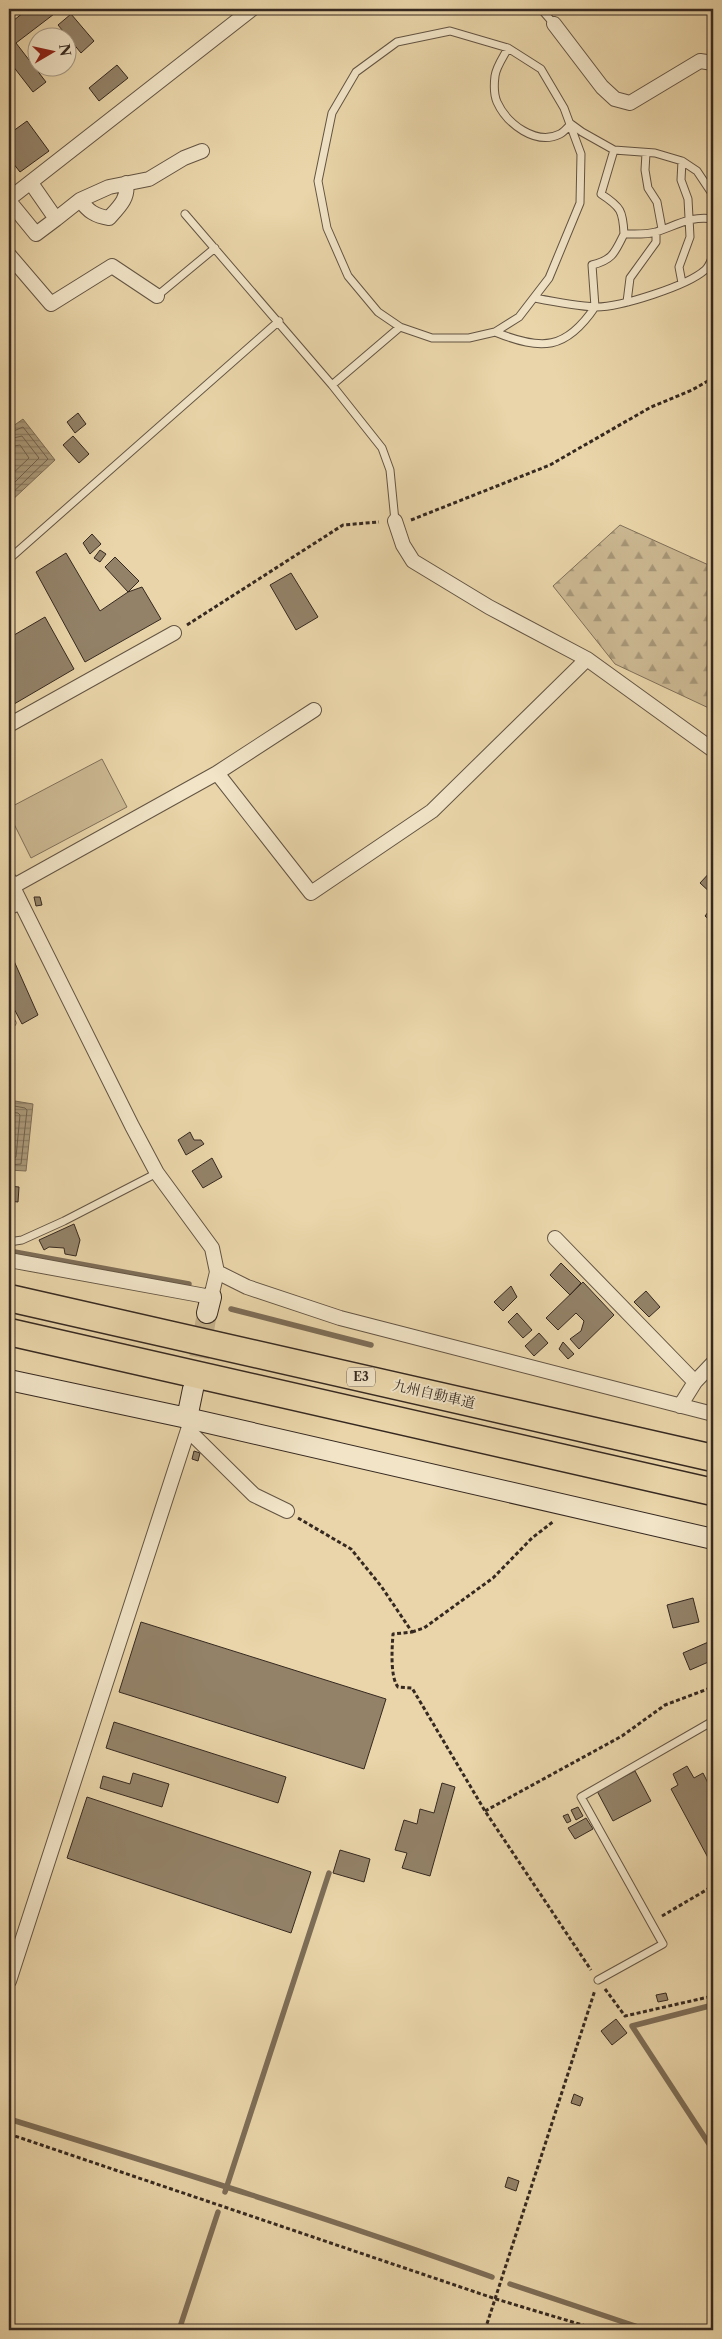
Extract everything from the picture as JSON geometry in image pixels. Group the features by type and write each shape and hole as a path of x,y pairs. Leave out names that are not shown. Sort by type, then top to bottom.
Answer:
{"highway":[{"name":"九州自動車道","path":"9,1298 713,1458"},
{"path":"9,1332 713,1492"}],"street":[{"path":"202,151 184,158 149,179 109,187 80,200 36,234 9,200 252,9"},
{"path":"554,24 602,87 615,99 630,103 700,61 713,63"},
{"path":"31,183 56,219"},
{"path":"80,200 88,210 97,216 108,218 120,206 128,192 126,183"},
{"path":"9,255 51,304 112,266 158,296"},
{"path":"395,521 403,545 413,561 489,607 588,659 713,750"},
{"path":"9,725 174,633"},
{"path":"217,773 311,893 432,811 588,659"},
{"path":"9,1260 209,1305 217,1272 212,1248 157,1173 15,909 10,883 217,773 314,710"},
{"path":"555,1238 695,1382"},
{"path":"217,1272 247,1287 340,1318 713,1414"},
{"path":"680,1406 695,1382 713,1363"},
{"path":"9,1380 190,1423 713,1539"},
{"path":"9,1982 190,1423 193,1389"},
{"path":"190,1423 254,1495 287,1511"}],"lane":[{"path":"540,9 554,24"},
{"path":"450,31 508,48 541,69 571,124 581,154 580,203 550,278 519,317 496,332 469,338 432,338 400,328 378,312 348,276 327,228 318,181 332,113 356,72 397,42 450,31"},
{"path":"508,48 495,73 496,101 504,114 520,129 536,137 549,137 561,134 571,124"},
{"path":"571,124 614,150 670,156 682,161 697,171 713,195"},
{"path":"496,332 519,342 536,345 558,341 575,332 596,307 592,265 603,262 613,256 624,234 623,215 618,204 601,194 614,150"},
{"path":"627,302 630,278 656,242 659,230 657,202 648,188 645,170 646,153"},
{"path":"682,161 681,180 688,199 690,219 690,237 679,267 682,283"},
{"path":"185,214 279,321 382,448 390,470 395,521"},
{"path":"624,234 642,234 690,219 704,217 713,219"},
{"path":"158,296 215,248"},
{"path":"534,298 596,307 627,302 682,283 706,269 713,256"},
{"path":"9,559 279,321"},
{"path":"332,384 400,328"},
{"path":"9,1242 22,1240 64,1221 157,1173"},
{"path":"598,1980 662,1944 581,1797 713,1721"}],"path":[{"path":"174,633 343,525 412,520 550,465 651,407 692,390 713,378"},
{"path":"572,1508 532,1538 493,1578 424,1628 412,1632 393,1634 394,1682 398,1688 412,1688 485,1811 598,1980 625,2016 713,1996"},
{"path":"287,1511 351,1549 381,1586 412,1632"},
{"path":"485,1811 622,1736 666,1705 713,1687"},
{"path":"650,1922 713,1886"},
{"path":"485,2330 598,1980"},
{"path":"9,2134 496,2299 599,2330"}],"green space":[{"path":"620,525 713,567 713,710 615,664 553,586"},
{"path":"102,759 127,807 31,858 9,814 9,808"}],"water":[{"path":"23,419 55,460 9,503 9,429"},
{"path":"9,1100 33,1104 26,1171 9,1170"}],"building":[{"path":"28,9 56,9 58,11 36,28 28,28 28,34 16,43 28,59 28,78 43,78 46,82 33,92 9,61 9,24"},
{"path":"71,14 94,41 81,53 78,49 78,28 60,28 58,25"},
{"path":"117,65 128,78 99,101 89,88"},
{"path":"27,121 49,151 20,172 9,158 9,134"},
{"path":"78,413 86,424 75,433 67,422"},
{"path":"73,436 89,454 79,463 63,445"},
{"path":"92,534 101,544 90,554 83,543"},
{"path":"100,550 106,554 100,562 94,558"},
{"path":"66,553 100,611 128,592 142,587 161,619 85,662 36,572"},
{"path":"115,557 139,581 128,592 105,567"},
{"path":"291,573 318,617 296,630 270,585"},
{"path":"45,617 74,669 9,707 9,638"},
{"path":"713,869 713,895 700,883"},
{"path":"34,897 40,897 42,905 36,906"},
{"path":"713,906 713,923 705,916"},
{"path":"14,961 38,1015 22,1024 9,999 9,964"},
{"path":"190,1132 194,1140 201,1140 204,1144 186,1155 178,1140"},
{"path":"212,1158 222,1177 203,1188 192,1171"},
{"path":"9,1186 19,1187 18,1202 9,1201"},
{"path":"74,1224 80,1240 76,1256 65,1254 64,1248 49,1247 44,1250 39,1240"},
{"path":"561,1263 581,1283 570,1295 550,1275"},
{"path":"583,1282 614,1315 579,1349 570,1339 581,1331 584,1321 576,1313 558,1330 546,1318"},
{"path":"511,1286 517,1297 503,1311 494,1302"},
{"path":"646,1291 660,1307 649,1317 634,1302"},
{"path":"517,1313 532,1330 523,1338 508,1322"},
{"path":"539,1333 548,1343 534,1356 525,1346"},
{"path":"563,1342 574,1354 568,1359 559,1349"},
{"path":"194,1451 200,1453 198,1461 192,1459"},
{"path":"693,1598 699,1622 673,1628 667,1605"},
{"path":"141,1622 386,1699 364,1769 119,1692"},
{"path":"713,1640 713,1660 690,1670 683,1653"},
{"path":"114,1722 286,1777 278,1803 106,1748"},
{"path":"687,1766 694,1778 703,1773 713,1793 713,1867 671,1789 678,1785 673,1774"},
{"path":"635,1771 651,1801 613,1821 597,1791"},
{"path":"133,1773 169,1784 162,1807 100,1788 103,1776 130,1784"},
{"path":"442,1783 455,1787 430,1876 402,1868 407,1853 395,1850 404,1820 417,1824 420,1809 434,1813"},
{"path":"87,1797 311,1872 291,1933 67,1858"},
{"path":"578,1807 583,1816 576,1820 571,1810"},
{"path":"568,1814 571,1821 567,1823 563,1816"},
{"path":"586,1818 593,1829 575,1839 568,1828"},
{"path":"340,1850 370,1859 364,1882 333,1873"},
{"path":"666,1993 668,2000 658,2002 656,1995"},
{"path":"616,2019 627,2033 612,2045 601,2031"},
{"path":"574,2094 583,2098 580,2106 571,2103"},
{"path":"508,2177 519,2181 516,2191 505,2187"}],"waterway":[{"path":"9,1251 189,1284"},
{"path":"231,1309 371,1345"},
{"path":"225,2192 329,1873"},
{"path":"713,2005 632,2026 713,2150"},
{"path":"9,2119 312,2215 492,2277"},
{"path":"179,2330 218,2212"},
{"path":"510,2284 647,2330"}],"tunnel":[{"path":"194,1387 207,1313"}]}
